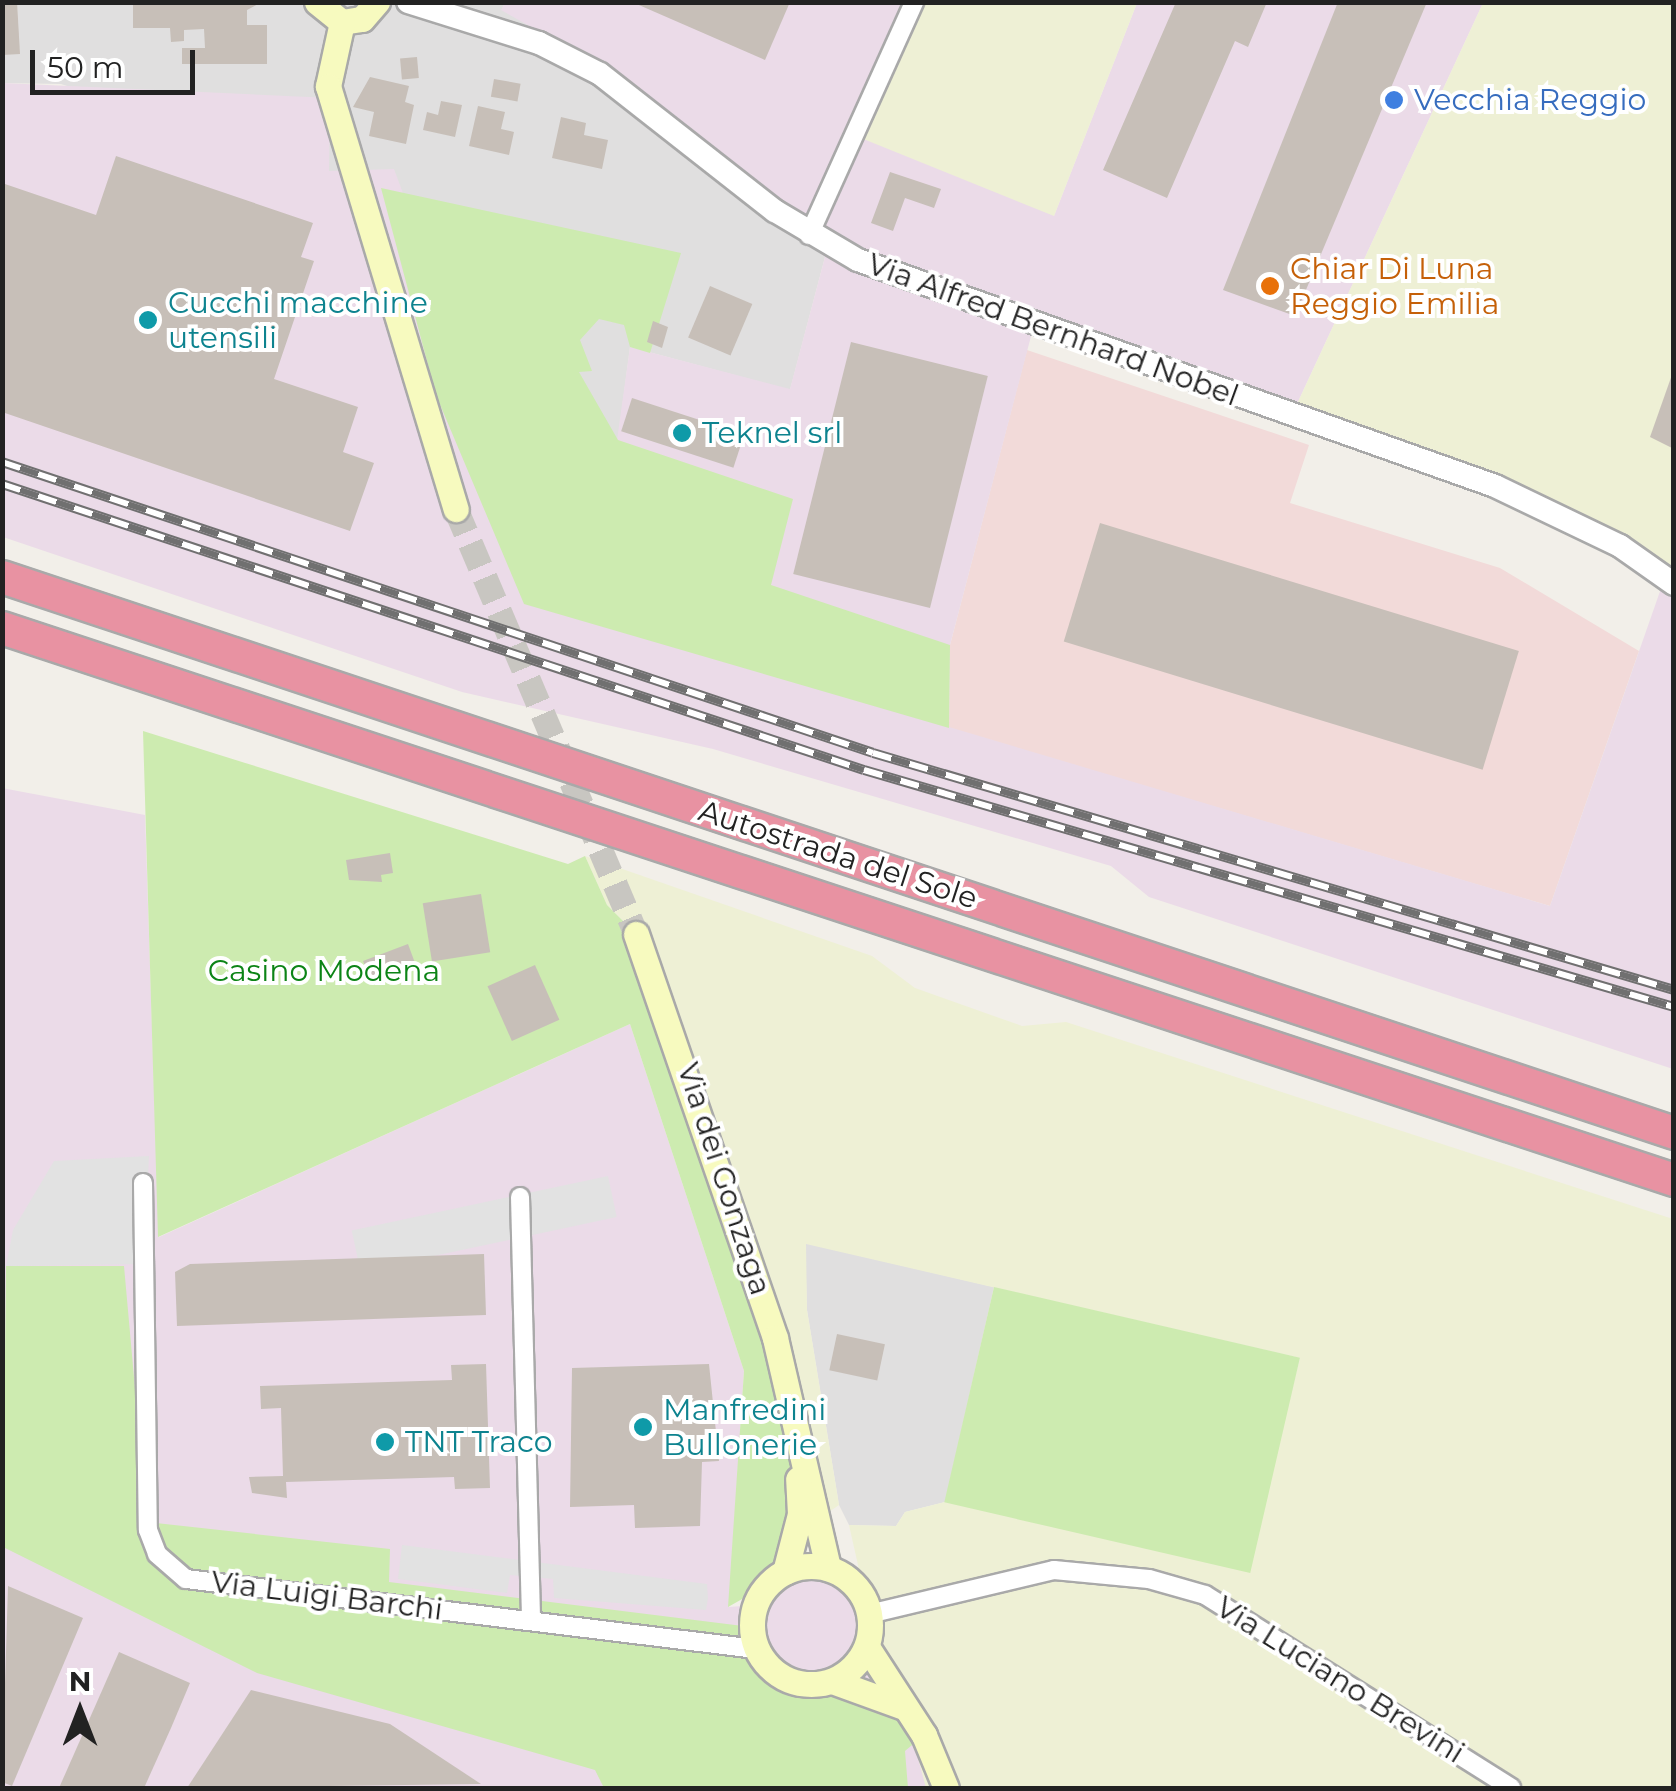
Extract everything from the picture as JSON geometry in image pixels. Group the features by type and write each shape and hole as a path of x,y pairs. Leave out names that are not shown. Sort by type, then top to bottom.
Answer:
{"highway":[{"name":"Autostrada del Sole","path":"2,577 1674,1133"},
{"name":"Autostrada del Sole","path":"2,628 1674,1180"}],"main road":[{"path":"317,2 342,22 362,20 377,2"},
{"path":"342,22 328,86 456,508"},
{"name":"Via dei Gonzaga","path":"636,934 769,1319 828,1568"},
{"name":"Via dei Gonzaga","path":"756,1649 755,1604 785,1572 800,1514 794,1430"},
{"path":"785,1572 828,1568 845,1577 869,1614 866,1647 904,1706 946,1788"},
{"path":"832,1681 866,1647"},
{"path":"756,1649 774,1672 802,1684 832,1681 904,1706"}],"street":[{"name":"Via Alfred Bernhard Nobel","path":"408,2 540,43 600,74 810,234 948,297 1494,486 1620,546 1674,584"},
{"path":"810,234 914,2"},
{"name":"Via Luigi Barchi","path":"143,1183 148,1530 157,1554 186,1579 216,1586 756,1649"},
{"path":"520,1197 530,1621"},
{"name":"Via Luciano Brevini","path":"869,1614 1054,1570 1148,1579 1205,1595 1512,1788"}],"shaded area":[{"path":"3,3 505,3 502,9 613,73 825,257 790,390 630,347 618,440 328,171 61,84 3,83"},
{"path":"505,3 908,3 1054,216 1137,3 1483,3 1297,404 1035,321 950,645 949,727 1550,906 1665,577 1674,582 1673,1069 1149,897 1111,866 713,749 462,692 3,537 3,83 330,98 329,171 394,169 423,247 617,440 630,347 790,389 825,257 694,158 613,73 501,10"},
{"path":"1027,350 1309,445 1290,503 1500,568 1639,651 1550,906 949,728 950,645"},
{"path":"2,788 145,815 159,1237 630,1024 744,1371 729,1607 755,1605 785,1572 828,1568 845,1577 869,1614 932,1788 3,1788"},
{"path":"149,1156 144,1264 6,1266 13,1230 54,1161"},
{"path":"608,1176 617,1217 360,1272 352,1230"},
{"path":"805,1243 994,1287 945,1502 905,1512 896,1526 849,1525 839,1505 807,1310"},
{"path":"402,1545 707,1584 706,1610 554,1598 553,1579 510,1575 507,1593 398,1579"}],"green space":[{"path":"908,3 1137,3 1054,216 851,134"},
{"path":"1483,3 1673,3 1673,587 1547,500 1297,404"},
{"path":"381,188 681,253 650,353 630,347 624,325 599,319 580,340 592,371 579,372 618,440 793,499 771,585 950,645 949,728 524,604 436,395"},
{"name":"Casino Modena","path":"143,731 568,864 585,856 607,905 636,934 775,1338 800,1514 767,1585 728,1607 744,1371 630,1024 158,1237"},
{"path":"585,856 872,956 915,988 1022,1026 1066,1022 1673,1219 1673,1788 926,1788 904,1706 867,1647 869,1614 849,1525 896,1526 905,1512 945,1502 1252,1551 1300,1358 806,1244 807,1310 839,1505 820,1518 636,934 607,905"},
{"path":"6,1266 124,1266 147,1522 390,1549 389,1582 751,1627 774,1673 802,1685 832,1681 904,1707 924,1735 905,1751 908,1788 604,1788 595,1770 257,1673 3,1547"},
{"path":"994,1287 1300,1358 1250,1573 944,1502"}],"building":[{"path":"2,2 17,2 20,54 2,55"},
{"path":"133,2 262,2 247,10 247,25 267,25 267,64 182,64 182,48 205,48 204,29 184,30 184,41 171,42 170,28 133,28"},
{"path":"632,2 790,2 765,60"},
{"path":"1176,2 1267,2 1248,47 1235,41 1167,198 1103,170"},
{"path":"1338,2 1427,2 1295,316 1223,290"},
{"path":"417,57 419,78 402,79 400,58"},
{"path":"370,77 409,86 405,102 414,105 406,144 369,136 374,112 353,107"},
{"path":"494,79 521,84 517,101 491,97"},
{"path":"441,101 462,105 455,137 423,130 427,112 438,115"},
{"path":"478,106 505,112 501,129 514,132 509,155 469,146"},
{"path":"561,117 586,123 584,135 608,140 602,169 552,158"},
{"name":"Cucchi macchine utensili","path":"116,156 313,223 301,257 314,261 274,379 358,407 343,452 374,463 350,531 2,412 2,183 96,215"},
{"path":"890,172 941,189 934,208 905,198 893,231 871,223"},
{"path":"710,286 752,304 730,356 688,338"},
{"path":"653,321 668,327 662,348 647,342"},
{"path":"851,342 988,376 930,608 793,574"},
{"path":"1674,369 1674,449 1650,437"},
{"name":"Teknel srl","path":"632,398 744,434 733,468 621,431"},
{"path":"1100,523 1519,651 1483,770 1064,642"},
{"path":"390,853 393,873 381,875 382,882 349,880 346,860"},
{"path":"481,894 490,952 432,962 423,903"},
{"path":"408,944 415,963 403,968 406,977 371,980 363,961"},
{"path":"535,965 559,1020 512,1041 487,986"},
{"path":"484,1254 486,1315 177,1326 175,1272 190,1264"},
{"path":"837,1334 885,1344 877,1380 829,1370"},
{"name":"TNT Traco","path":"486,1364 490,1488 455,1489 454,1477 286,1482 287,1498 252,1493 249,1477 283,1476 281,1408 261,1409 260,1386 452,1380 451,1365"},
{"name":"Manfredini Bullonerie","path":"709,1364 719,1461 702,1462 700,1526 635,1528 634,1505 570,1507 572,1368"},
{"path":"8,1586 83,1618 12,1786 2,1782"},
{"path":"119,1652 190,1683 171,1728 144,1788 59,1788"},
{"path":"251,1690 390,1724 481,1784 187,1788"}],"tunnel":[{"path":"456,509 636,934"}],"railway":[{"path":"2,462 873,753 1674,990"},
{"path":"2,484 864,770 1674,1007"}],"place":[{"name":"Vecchia Reggio","path":"1394,100"},
{"name":"Chiar Di Luna Reggio Emilia","path":"1270,286"},
{"name":"Cucchi macchine utensili","path":"148,320"},
{"name":"Teknel srl","path":"682,433"},
{"name":"Manfredini Bullonerie","path":"643,1427"},
{"name":"TNT Traco","path":"385,1442"}]}
